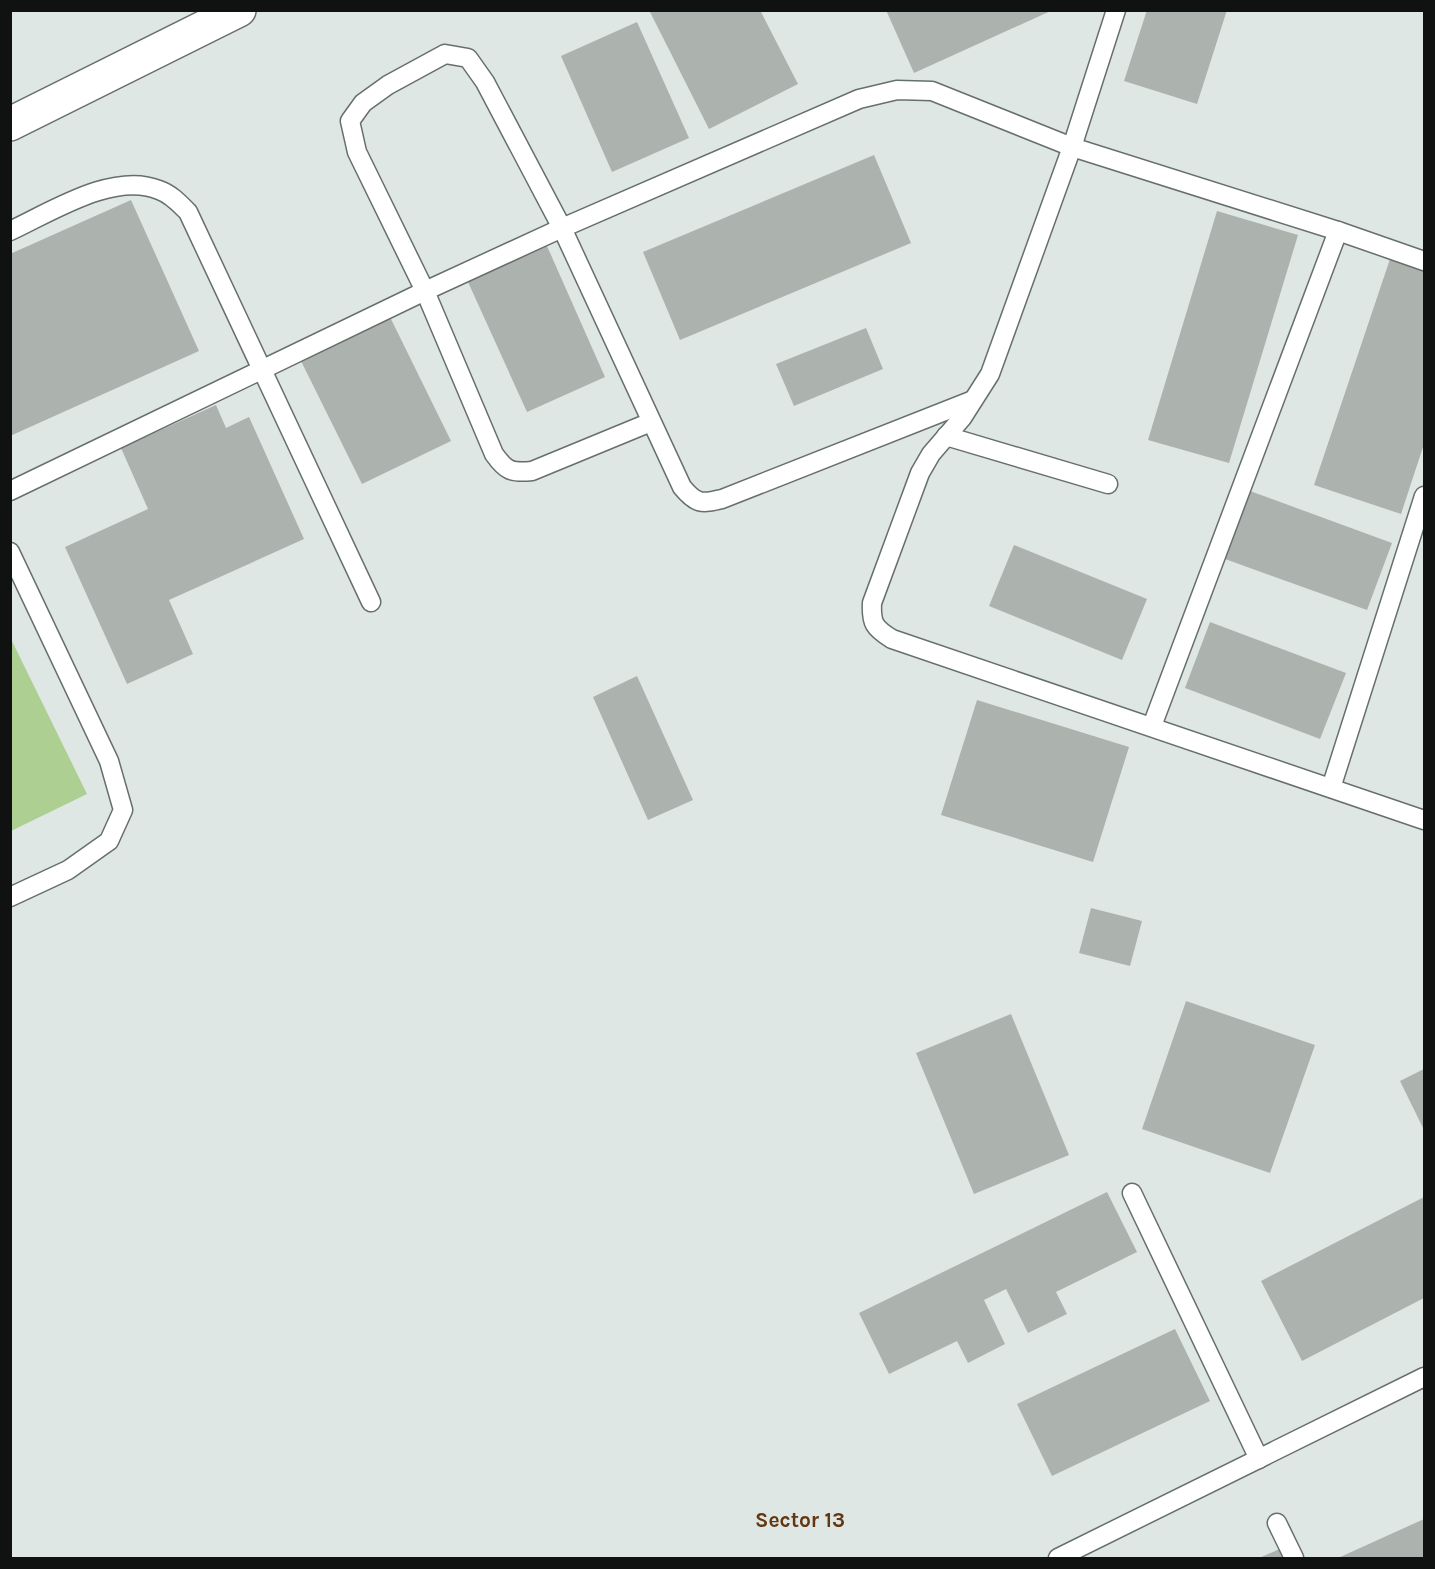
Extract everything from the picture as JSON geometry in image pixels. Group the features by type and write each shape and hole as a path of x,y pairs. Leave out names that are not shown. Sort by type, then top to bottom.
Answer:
{"street":[{"path":"10,100 192,10"},
{"path":"10,123 239,10"}],"lane":[{"path":"1116,10 1072,147 990,374 962,418 931,454 920,473 872,603 871,618 878,631 892,639 1425,820"},
{"path":"651,422 532,471 516,472 504,468 494,454 425,291 357,152 350,122 363,104 388,85 445,54 468,58 485,82 562,228 682,487 692,499 705,503 722,499 974,400"},
{"path":"10,491 261,369 562,228 859,99 897,90 932,92 1072,147 1338,231 1425,261"},
{"path":"10,231 96,190 129,185 158,189 177,201 188,212 371,602"},
{"path":"1152,726 1338,231"},
{"path":"946,436 1108,484"},
{"path":"1331,788 1425,496"},
{"path":"10,552 109,761 123,810 109,841 68,870 10,897"},
{"path":"1132,1193 1259,1459"},
{"path":"1058,1558 1425,1377"},
{"path":"1277,1523 1294,1558"}],"green space":[{"path":"10,637 87,794 11,831 10,831"}],"building":[{"path":"649,10 760,10 798,84 709,129"},
{"path":"886,10 1053,10 914,73"},
{"path":"1147,10 1227,10 1197,104 1124,81"},
{"path":"637,22 689,138 612,172 561,56"},
{"path":"874,155 911,243 680,340 643,252"},
{"path":"131,200 199,351 10,436 10,254"},
{"path":"1217,211 1298,235 1229,463 1148,440"},
{"path":"547,246 605,377 527,412 468,282"},
{"path":"1390,259 1424,270 1424,444 1401,514 1314,485"},
{"path":"390,317 451,441 362,484 301,361"},
{"path":"866,328 883,369 794,406 776,364"},
{"path":"216,405 226,428 249,417 304,539 169,600 193,654 127,684 65,547 148,509 121,448"},
{"path":"1250,491 1392,543 1367,610 1225,559"},
{"path":"1014,545 1147,599 1122,660 989,606"},
{"path":"1210,622 1346,673 1320,739 1185,688"},
{"path":"637,676 693,800 648,820 593,697"},
{"path":"977,700 1129,747 1093,862 941,815"},
{"path":"1091,908 1142,921 1130,966 1079,953"},
{"path":"1186,1001 1315,1045 1270,1173 1142,1129"},
{"path":"1011,1014 1069,1155 974,1194 916,1053"},
{"path":"1424,1069 1424,1130 1400,1081"},
{"path":"1107,1192 1137,1252 1056,1292 1067,1314 1028,1333 1006,1289 984,1300 1005,1344 968,1363 957,1341 889,1374 859,1313"},
{"path":"1424,1197 1424,1298 1302,1361 1261,1281"},
{"path":"1175,1329 1210,1401 1052,1476 1017,1404"},
{"path":"1424,1519 1424,1558 1338,1558"},
{"path":"1284,1547 1289,1558 1259,1558"}],"district":[{"name":"Sector 13","path":"800,1520"}]}
